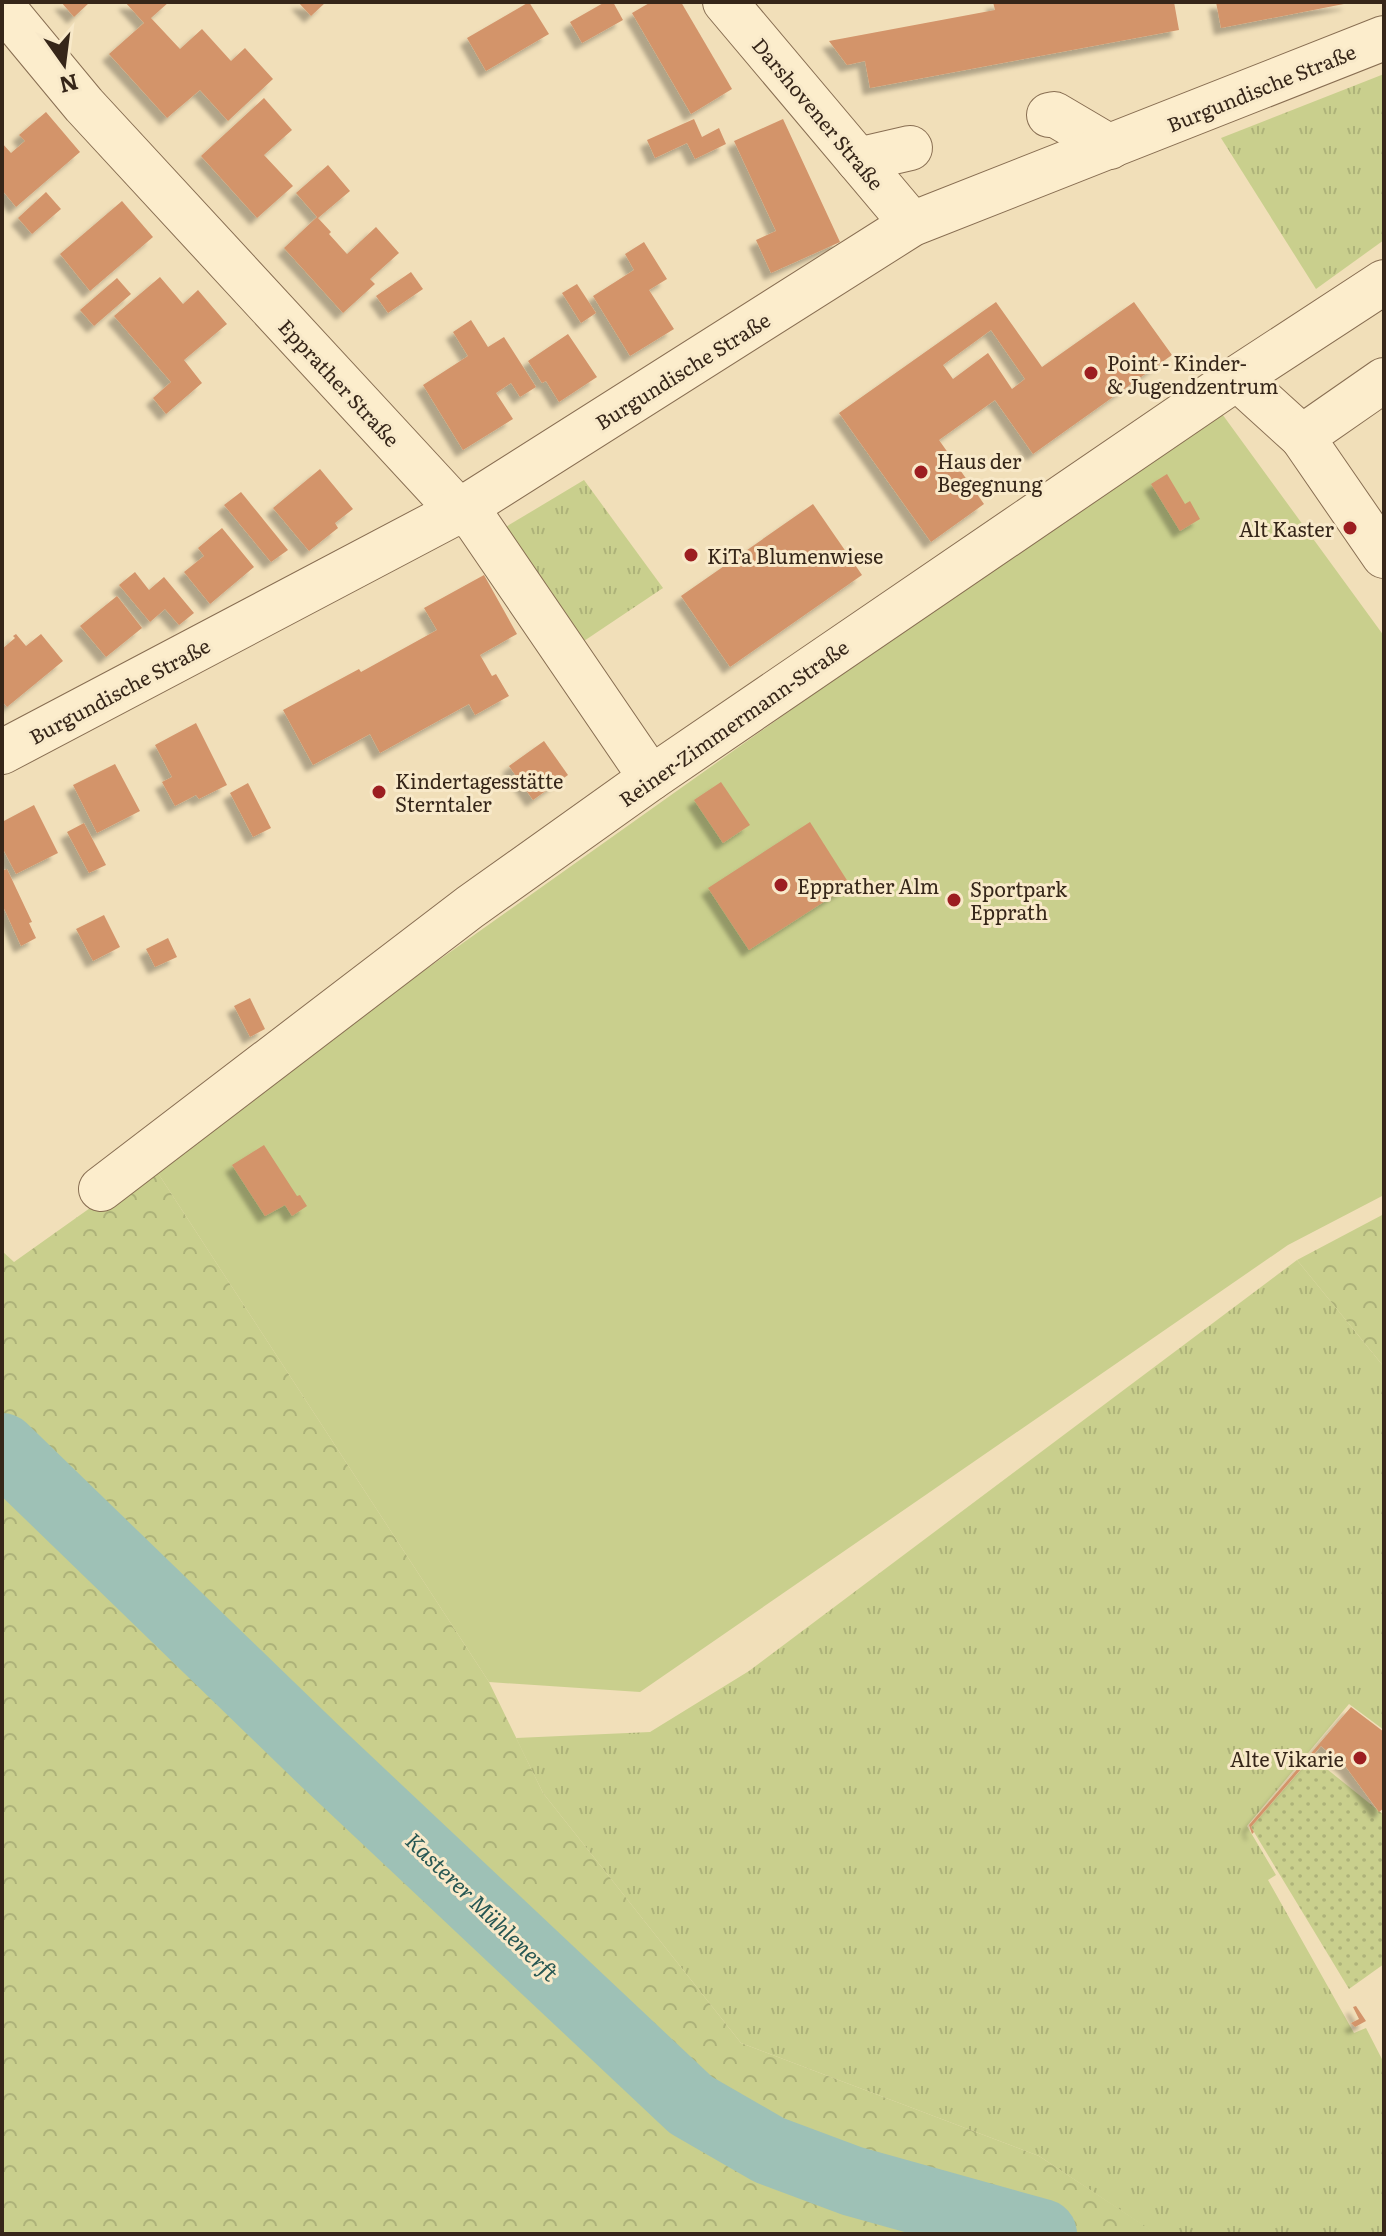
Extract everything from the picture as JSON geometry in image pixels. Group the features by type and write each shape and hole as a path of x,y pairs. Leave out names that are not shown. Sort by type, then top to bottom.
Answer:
{"street":[{"name":"Darshovener Straße","path":"725,2 912,224"},
{"name":"Epprather Straße","path":"2,6 84,105 459,511 475,520 651,778"},
{"name":"Burgundische Straße","path":"2,752 459,511 912,224 1384,38"},
{"path":"1049,115 1054,114 1110,147"},
{"path":"858,160 910,148"},
{"name":"Reiner-Zimmermann-Straße","path":"101,1189 470,907 651,778 1237,378 1384,282"},
{"path":"1237,378 1302,437 1384,556"},
{"path":"1302,437 1384,380"}],"green space":[{"path":"1384,74 1384,240 1316,289 1221,138"},
{"name":"Sportpark Epprath","path":"1217,407 1384,636 1384,1195 1288,1245 640,1692 489,1682 152,1164"},
{"path":"584,480 663,588 578,645 499,531"},
{"path":"152,1164 489,1682 543,1793 741,2043 1039,2156 1157,2234 2,2234 2,1251 14,1262"},
{"path":"1384,1214 1384,1367 1297,1260"},
{"path":"1297,1260 1384,1367 1384,1730 1349,1704 1247,1826 1276,1875 1268,1880 1354,2033 1366,2028 1384,2063 1384,2234 1156,2234 1039,2156 741,2043 543,1793 516,1738 650,1732 749,1671"},
{"path":"1312,1757 1384,1815 1384,1964 1349,1989 1251,1827"}],"building":[{"path":"61,2 90,2 74,17"},
{"path":"125,2 169,2 151,18 180,49 202,29 231,61 245,48 273,79 228,121 200,90 167,118 109,54 144,23"},
{"path":"298,2 326,2 311,16"},
{"path":"529,2 549,34 486,71 467,38"},
{"path":"605,2 613,2 623,20 582,43 570,22"},
{"path":"651,2 681,2 732,89 691,114 632,13"},
{"path":"993,2 1174,2 1179,30 870,88 865,61 847,65 829,41 995,10"},
{"path":"1216,2 1349,2 1349,3 1221,28"},
{"path":"264,98 292,130 264,155 293,186 257,218 201,156"},
{"path":"46,112 80,152 16,207 2,190 2,143 11,153 25,141 19,135"},
{"path":"694,119 702,137 719,128 726,144 695,159 687,143 655,158 647,140"},
{"path":"783,119 840,242 771,273 756,240 776,231 734,141"},
{"path":"328,165 350,191 318,218 331,232 329,234 347,254 376,227 399,253 370,279 375,284 343,313 284,248 317,217 296,193"},
{"path":"46,192 61,209 32,234 18,218"},
{"path":"122,201 153,237 90,291 60,254"},
{"path":"644,242 667,279 649,290 674,329 630,356 593,296 634,270 625,254"},
{"path":"411,272 423,289 388,313 376,296"},
{"path":"160,277 183,304 198,290 227,324 184,360 202,383 166,414 153,398 171,382 114,316"},
{"path":"117,278 131,294 94,326 80,310"},
{"path":"577,284 596,313 581,323 562,293"},
{"path":"996,302 1042,367 1134,302 1172,355 1033,454 995,400 939,440 984,504 931,542 839,413","holes":["991,330 1025,379 1012,389 988,353 953,379 943,365"]},
{"path":"471,320 488,347 504,337 536,387 520,397 511,383 496,393 513,419 463,450 423,385 468,356 453,332"},
{"path":"568,334 597,377 559,402 528,361"},
{"path":"320,469 353,509 335,523 338,528 309,551 273,508"},
{"path":"1167,474 1185,504 1190,501 1200,519 1180,531 1151,484"},
{"path":"241,492 288,550 271,562 224,505"},
{"path":"813,504 862,575 730,667 681,596"},
{"path":"222,528 254,567 210,604 184,572 204,556 198,548"},
{"path":"135,572 149,590 164,577 194,613 179,625 165,609 150,622 119,585"},
{"path":"484,575 517,634 480,655 509,696 475,715 469,704 380,753 370,734 313,765 283,710 437,630 424,608"},
{"path":"117,596 142,628 106,657 80,626"},
{"path":"16,634 26,646 41,634 63,661 7,707 2,701 2,649"},
{"path":"196,723 227,785 199,799 196,795 175,806 162,782 172,777 155,745"},
{"path":"544,741 568,775 533,800 509,766"},
{"path":"115,764 140,811 97,833 73,785"},
{"path":"721,782 750,825 723,843 694,800"},
{"path":"248,783 271,828 253,837 230,793"},
{"path":"34,805 58,853 16,874 2,847 2,822"},
{"path":"810,822 850,885 749,950 708,888"},
{"path":"84,823 106,865 89,873 67,832"},
{"path":"7,869 32,922 29,923 36,938 21,946 2,904 2,871"},
{"path":"104,915 120,947 93,961 76,929"},
{"path":"168,938 177,957 155,967 146,949"},
{"path":"250,998 265,1029 250,1037 234,1006"},
{"path":"264,1145 297,1196 300,1195 307,1206 292,1216 285,1205 265,1216 232,1165"},
{"name":"Alte Vikarie","path":"1351,1707 1384,1732 1384,1808 1379,1812 1346,1767 1321,1746 1251,1827 1252,1834 1249,1825"},
{"path":"1356,2006 1366,2021 1355,2027 1351,2023 1359,2019 1353,2007"}],"waterway":[{"name":"Kasterer Mühlenerft","path":"2,1448 319,1755 691,2105 769,2150 852,2181 1042,2234"}],"place":[{"name":"Point - Kinder- & Jugendzentrum","path":"1091,373"},
{"name":"Haus der Begegnung","path":"921,472"},
{"name":"Alt Kaster","path":"1350,528"},
{"name":"KiTa Blumenwiese","path":"691,555"},
{"name":"Kindertagesstätte Sterntaler","path":"379,792"},
{"name":"Epprather Alm","path":"781,885"},
{"name":"Sportpark Epprath","path":"954,900"},
{"name":"Alte Vikarie","path":"1360,1758"}]}
